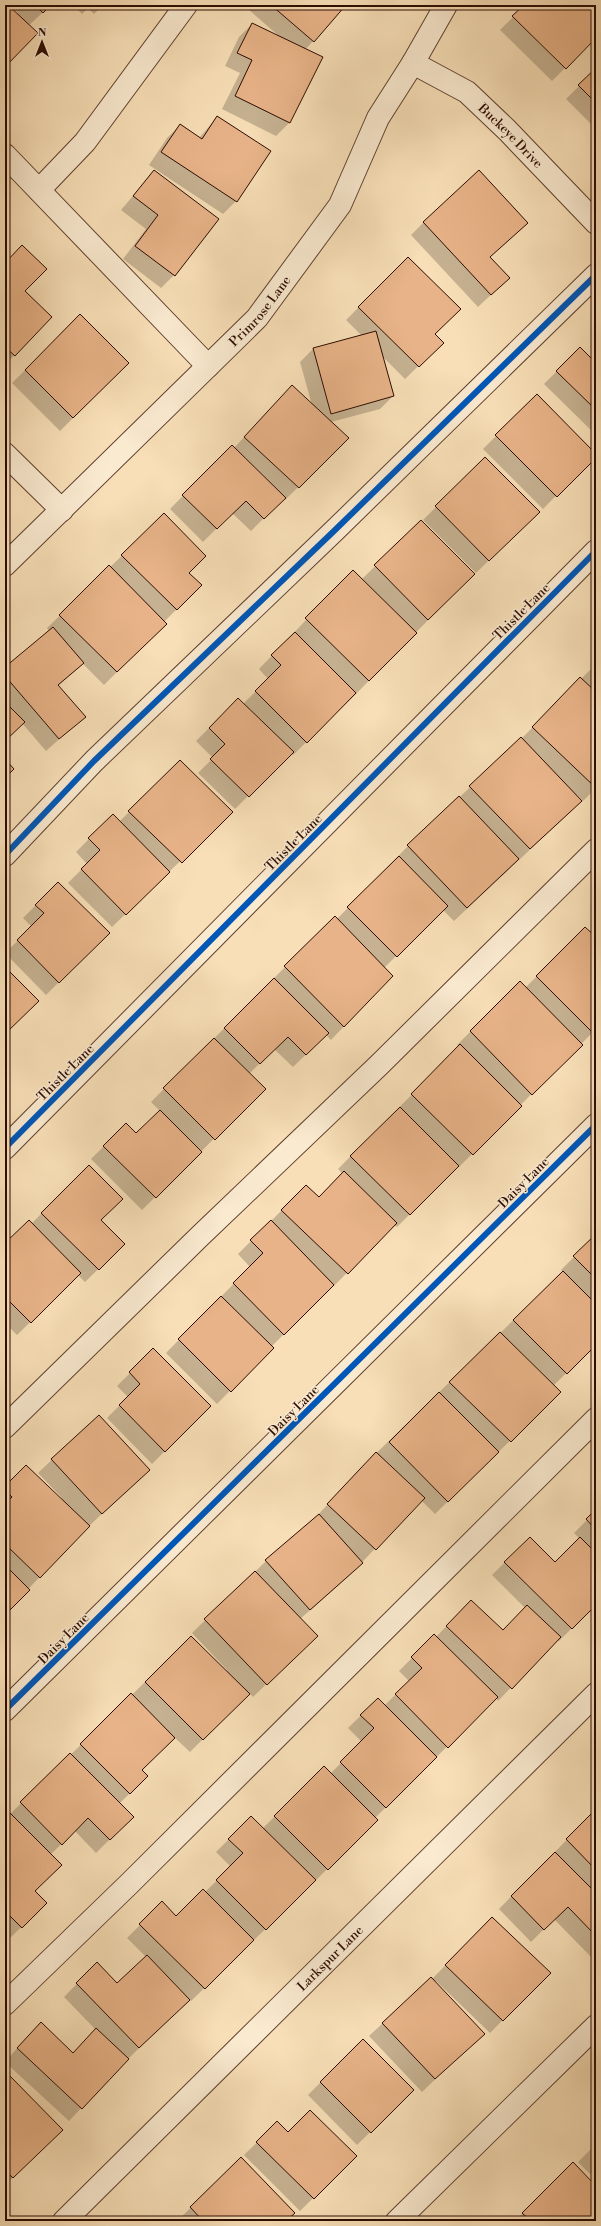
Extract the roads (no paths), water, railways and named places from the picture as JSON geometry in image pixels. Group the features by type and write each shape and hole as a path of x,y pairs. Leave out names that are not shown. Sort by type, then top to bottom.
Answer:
{"street":[{"path":"39,190 85,142 186,5"},
{"name":"Primrose Lane","path":"5,565 257,318 340,205 378,118 413,63 446,5"},
{"name":"Buckeye Drive","path":"413,63 467,92 508,130 596,223"},
{"path":"5,155 208,366"},
{"path":"5,854 99,756 335,530 596,275"},
{"path":"5,454 62,510"},
{"name":"Thistle Lane","path":"5,1148 596,551"},
{"path":"5,1427 200,1236 379,1065 596,850"},
{"name":"Daisy Lane","path":"5,1710 596,1126"},
{"path":"5,2004 129,1884 596,1419"},
{"name":"Larkspur Lane","path":"64,2221 596,1694"},
{"path":"397,2221 596,2026"}]}
